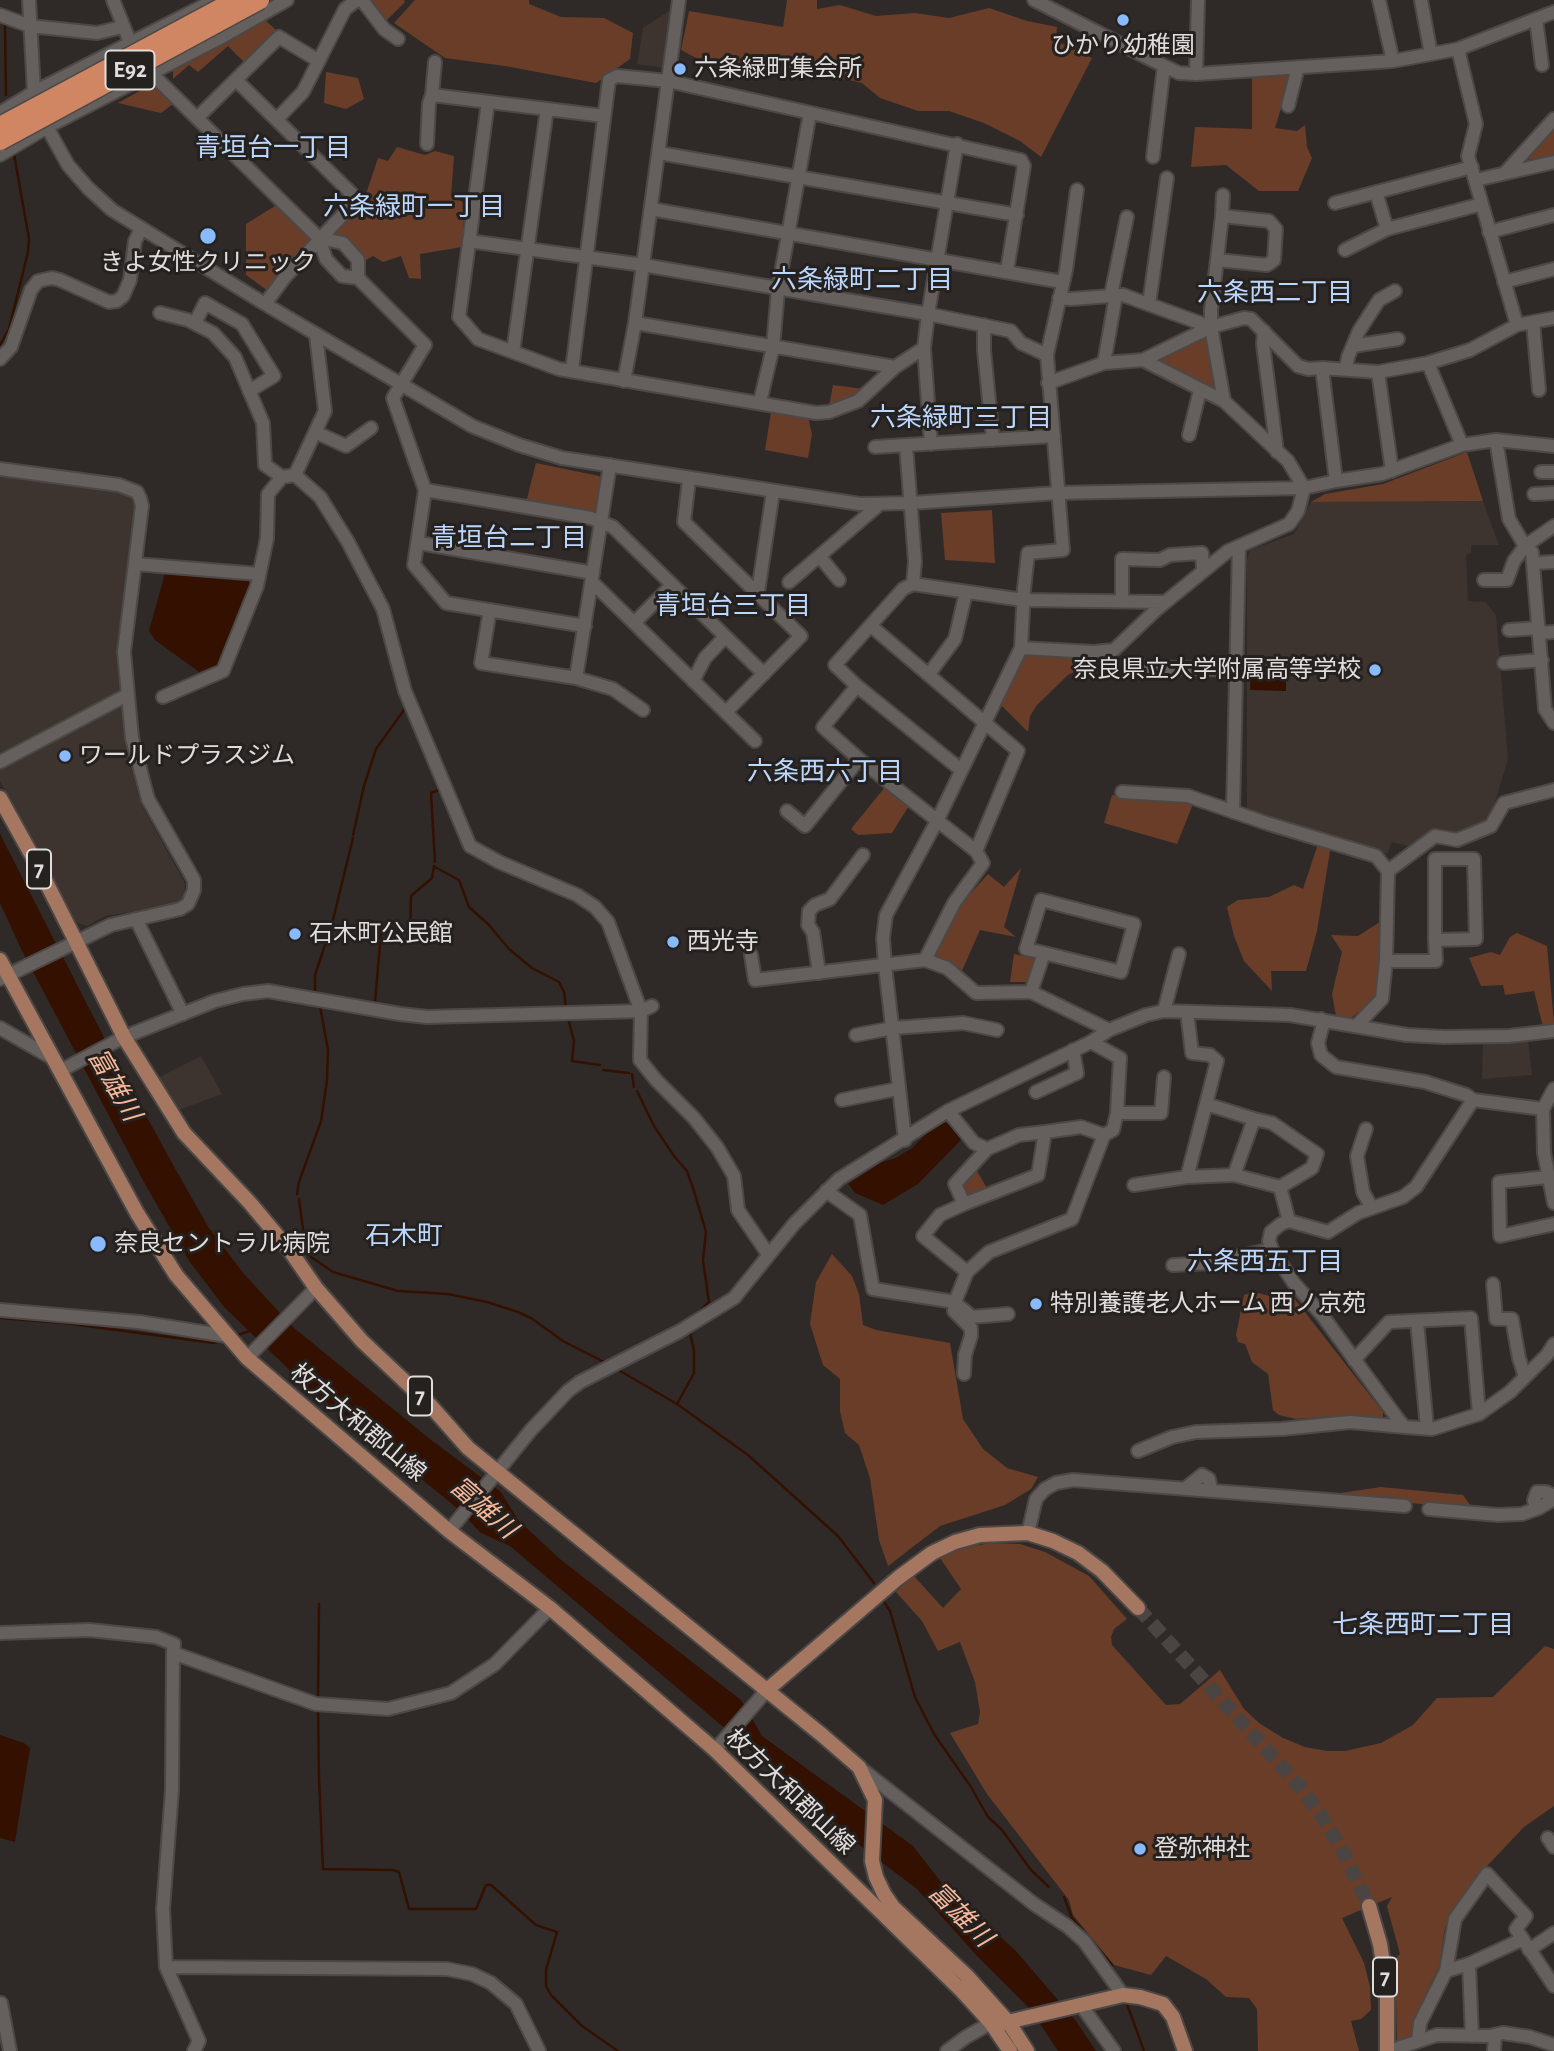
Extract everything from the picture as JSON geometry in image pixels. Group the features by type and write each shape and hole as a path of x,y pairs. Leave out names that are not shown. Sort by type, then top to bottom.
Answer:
{"highway":[{"name":"E92","path":"0,126 235,0"},
{"name":"E92","path":"0,141 260,0"}],"main road":[{"name":"枚方大和郡山線","path":"0,798 121,1039 184,1133 250,1203 316,1288 362,1341 430,1405 494,1475 859,1768 875,1800 873,1861 876,1877 893,1907 1014,2022 1027,2051"},
{"name":"枚方大和郡山線","path":"0,960 61,1065 137,1213 176,1275 227,1336 717,1747 962,1991 1010,2051"},
{"path":"763,1693 898,1577 932,1553 955,1542 980,1535 1028,1533 1053,1541 1078,1553 1138,1608"},
{"name":"7","path":"1369,1906 1380,1944 1387,1988 1388,2051"},
{"path":"991,2024 1014,2022 1123,1994 1163,2004 1173,2017 1185,2051"}],"street":[{"path":"29,0 34,92 47,127 68,165 112,210 316,335 472,426 519,445 562,458 773,492 860,504 880,504 1057,493 1304,488 1382,474 1462,445 1496,440 1554,446"},
{"path":"113,0 130,43 151,73 319,238 326,259 342,276 358,278 425,345 393,398 425,490 414,565 446,603 585,625"},
{"path":"0,113 34,92 130,43 193,5 215,0"},
{"path":"0,155 47,127 287,0"},
{"path":"277,120 303,92 345,9 359,0 384,29 398,39"},
{"path":"624,381 635,323 679,0"},
{"path":"1034,0 1179,73 1196,74 1393,61 1458,49 1554,10 1551,0"},
{"path":"1196,74 1198,0"},
{"path":"1379,0 1393,61"},
{"path":"1421,0 1431,54"},
{"path":"0,15 30,26 97,33 122,27"},
{"path":"1536,19 1542,65"},
{"path":"197,118 279,37 319,61"},
{"path":"1458,49 1476,124 1468,156 1517,325"},
{"path":"427,144 435,62"},
{"path":"1153,157 1164,66"},
{"path":"1288,106 1298,67"},
{"path":"572,370 609,80 617,76 668,81 1020,160 1024,166 1007,271"},
{"path":"236,80 354,195 350,207 319,238 265,304"},
{"path":"432,95 604,116"},
{"path":"488,102 459,317 478,339 559,369 816,413 829,412 858,401 895,367 924,348"},
{"path":"513,352 547,109"},
{"path":"760,402 773,347 778,290 810,113"},
{"path":"1504,173 1554,119"},
{"path":"931,444 924,348 957,144"},
{"path":"659,153 1017,215"},
{"path":"1476,180 1554,162"},
{"path":"1335,203 1472,166"},
{"path":"1149,304 1167,178"},
{"path":"905,1139 897,1089 885,965 883,938 886,915 937,821 983,721 1021,648 1028,554 1063,550 1047,355 1077,190"},
{"path":"1376,192 1387,229"},
{"path":"1223,195 1211,327 1224,401"},
{"path":"1345,250 1387,229 1482,204"},
{"path":"651,209 1062,282"},
{"path":"1489,232 1554,215"},
{"path":"1217,260 1267,265 1274,260 1276,229 1269,221 1222,216"},
{"path":"1104,363 1127,217"},
{"path":"0,359 11,347 31,290 38,281 52,278 60,280 109,302 117,302 125,292 131,274 135,241 141,229"},
{"path":"319,238 343,243 358,260 358,278"},
{"path":"469,241 643,265 984,325 1011,331 1021,342 1047,355"},
{"path":"1504,282 1554,269"},
{"path":"1346,369 1353,345 1379,300 1395,292"},
{"path":"1059,298 1123,295 1211,327"},
{"path":"195,323 205,303 242,324 274,376 249,391"},
{"path":"160,313 195,323 213,333 234,357 263,423 265,465 320,497 348,542 383,609 405,691 470,846 499,862 559,887 594,907 608,922 647,1009 640,1060 717,1147 734,1176 738,1210 768,1254"},
{"path":"1048,383 1104,363 1143,360 1211,327 1244,318 1251,319 1298,366 1308,369 1378,372 1428,363 1470,350 1517,325 1554,318"},
{"path":"1533,322 1539,390"},
{"path":"635,323 895,367"},
{"path":"984,325 993,440"},
{"path":"1264,331 1263,344 1277,452"},
{"path":"163,697 223,671 257,586 267,538 268,494 288,476 325,411 316,335"},
{"path":"1353,345 1398,339"},
{"path":"1021,648 1094,652 1114,650 1164,603 1228,551 1289,524 1298,511 1304,488 1288,461 1224,401 1143,360"},
{"path":"1428,363 1462,445"},
{"path":"1322,368 1336,481"},
{"path":"1378,372 1392,471"},
{"path":"1189,435 1200,390"},
{"path":"315,432 346,446 371,428"},
{"path":"875,447 1054,436"},
{"path":"1496,440 1509,519 1525,546 1532,552 1542,660 1548,678 1545,709 1554,723"},
{"path":"906,445 915,561 913,584"},
{"path":"576,678 610,465"},
{"path":"0,469 119,485 137,492 142,506 124,652 133,747 148,799 194,880 194,890 188,904 180,909 111,925 9,975"},
{"path":"689,479 684,522 801,636 727,711"},
{"path":"425,490 591,518 613,527 764,674"},
{"path":"758,592 773,492"},
{"path":"1534,495 1554,494"},
{"path":"789,582 880,504"},
{"path":"1484,580 1507,580 1514,561 1525,546 1554,526"},
{"path":"419,543 593,577 755,741"},
{"path":"1233,813 1239,546"},
{"path":"1122,600 1122,559 1160,560 1170,555 1202,554 1203,570"},
{"path":"820,557 839,580"},
{"path":"1534,563 1554,562"},
{"path":"135,564 258,574"},
{"path":"960,769 835,665 903,589 913,584 1023,600 1122,600 1164,603"},
{"path":"635,622 672,585"},
{"path":"929,674 956,639 966,592"},
{"path":"490,610 481,663 576,678 613,689 643,710"},
{"path":"871,626 1018,751 976,851"},
{"path":"1509,630 1554,632"},
{"path":"693,681 705,658 725,637"},
{"path":"1504,663 1542,660"},
{"path":"1144,667 1237,670"},
{"path":"857,686 823,727 859,759 976,851 983,863 954,903 925,960"},
{"path":"0,762 127,695"},
{"path":"787,811 805,826 859,759"},
{"path":"1388,871 1435,836 1457,840 1492,826 1504,803 1554,790"},
{"path":"1122,792 1188,796 1233,813 1377,856 1388,871 1386,961 1382,999 1357,1025"},
{"path":"819,973 813,932 808,925 809,911 815,905 830,899 863,855"},
{"path":"1386,961 1436,961 1435,940 1435,859 1475,859 1476,939 1435,940"},
{"path":"1041,900 1133,924 1121,972 1044,953 1026,949 1041,900"},
{"path":"136,919 183,1014"},
{"path":"1031,992 1044,953"},
{"path":"1164,1011 1180,954"},
{"path":"751,955 755,980 925,960 947,968 976,993 1031,992 1109,1030"},
{"path":"0,1028 61,1065 215,1001 243,993 268,990 428,1017 647,1009"},
{"path":"453,1526 531,1430 579,1382 680,1331 734,1298 768,1254 839,1179 948,1111 1091,1042 1109,1030 1164,1011 1290,1015 1321,1018 1408,1035 1444,1037 1509,1036 1554,1031"},
{"path":"1187,1012 1192,1054 1210,1055 1217,1061 1187,1177"},
{"path":"1321,1018 1323,1024 1318,1043 1321,1055 1336,1067 1426,1082 1466,1095 1473,1100 1543,1108"},
{"path":"856,1035 893,1028 962,1023 997,1030"},
{"path":"964,1374 971,1328 954,1311 967,1272 989,1252 1072,1219 1104,1135 1113,1130 1117,1113 1120,1058 1091,1042"},
{"path":"1036,1092 1077,1073 1073,1050"},
{"path":"1117,1113 1161,1113 1164,1077"},
{"path":"842,1100 897,1089"},
{"path":"1554,1089 1543,1108 1544,1153 1554,1203"},
{"path":"1405,1427 1322,1315 1293,1282 1269,1241 1271,1232 1289,1221 1328,1232 1359,1213 1403,1197 1416,1187 1473,1100"},
{"path":"1134,1185 1187,1177 1234,1175 1280,1187 1312,1168 1317,1154 1272,1123 1206,1104"},
{"path":"948,1111 974,1143 986,1149"},
{"path":"1234,1175 1254,1119"},
{"path":"964,1204 955,1185 986,1149 1019,1135 1081,1127 1104,1135"},
{"path":"1366,1129 1357,1156 1363,1192 1372,1208"},
{"path":"967,1272 923,1236 940,1215 1038,1175 1045,1132"},
{"path":"1548,1177 1499,1182 1500,1236 1554,1224"},
{"path":"1280,1187 1289,1221"},
{"path":"826,1191 860,1215 873,1289 955,1302 972,1317 1008,1314"},
{"path":"1173,1265 1210,1263 1272,1249"},
{"path":"1493,1284 1496,1319 1511,1320 1525,1377"},
{"path":"250,1354 316,1288"},
{"path":"0,1310 139,1322 227,1336"},
{"path":"1354,1360 1390,1322 1471,1318 1479,1414"},
{"path":"1417,1321 1427,1428"},
{"path":"1138,1451 1172,1437 1196,1432 1282,1429 1350,1422 1427,1428 1479,1414 1510,1392 1547,1355 1554,1344"},
{"path":"1028,1533 1036,1499 1045,1489 1056,1483 1073,1480 1186,1488 1202,1475 1209,1479 1211,1490 1405,1506"},
{"path":"1429,1509 1498,1515 1522,1514 1536,1509 1534,1500 1537,1492 1546,1492 1554,1497"},
{"path":"173,1653 316,1704 388,1709 451,1693 495,1664 550,1608"},
{"path":"0,1633 89,1629 156,1637 174,1644 173,1790 163,1909 166,1967 199,2041 194,2051"},
{"path":"717,1747 763,1693"},
{"path":"859,1768 1034,1904 1067,1926 1084,1941 1123,1994"},
{"path":"1418,2040 1420,2024 1446,1971 1455,1920 1487,1874 1526,1916 1516,1929 1552,1980"},
{"path":"1446,1971 1554,1933"},
{"path":"1469,1964 1472,2036"},
{"path":"166,1967 447,1969 472,1974 491,1983 516,2004 539,2051"},
{"path":"1,2003 10,2051"},
{"path":"1081,2005 1114,2051"},
{"path":"947,2051 966,2036 991,2024"},
{"path":"1388,2051 1437,2035 1516,2034 1554,2045"},
{"path":"1494,2051 1495,2035"}],"shaded area":[{"path":"370,0 404,0 405,2 384,23"},
{"path":"415,0 529,0 529,4 561,17 604,18 633,33 630,59 596,83 445,58 394,23"},
{"path":"787,0 817,0 817,9 840,5 876,16 915,13 949,18 989,8 1027,21 1057,27 1056,41 1092,58 1041,157 1020,141 984,123 949,111 918,111 880,98 862,83 794,68 780,76 744,72 724,60 696,58 681,50 689,11 783,27"},
{"path":"672,9 665,68 637,64 643,28"},
{"path":"265,20 277,31 245,63 228,46 198,72 189,65 173,79 173,69"},
{"path":"326,72 358,78 364,99 346,109 324,103"},
{"path":"1272,72 1292,72 1275,128 1297,131 1305,125 1307,147 1312,158 1298,191 1259,191 1226,165 1191,167 1195,127 1252,129 1252,78"},
{"path":"145,88 159,89 173,104 161,113 118,103"},
{"path":"1554,125 1554,156 1530,162 1527,155"},
{"path":"397,147 425,155 435,151 454,156 451,196 465,203 462,247 420,254 421,279 409,278 401,256 383,262 373,256 366,260 349,241 334,233 366,194 378,158 388,161"},
{"path":"275,206 313,240 268,291 246,275 246,224"},
{"path":"1210,339 1215,390 1158,362 1167,351"},
{"path":"833,385 864,389 853,398 829,406"},
{"path":"771,412 808,417 812,434 808,458 765,450"},
{"path":"1467,452 1483,501 1311,502 1325,494 1383,484"},
{"path":"536,463 599,476 602,480 596,511 591,514 526,503"},
{"path":"0,475 117,490 118,493 130,497 135,506 116,654 125,745 139,797 185,883 184,895 180,901 170,906 105,916 87,926 77,923 0,781"},
{"name":"奈良県立大学附属高等学校","path":"1483,501 1499,545 1471,545 1471,553 1466,555 1468,601 1485,602 1496,615 1508,759 1488,825 1456,838 1437,835 1416,848 1392,842 1387,854 1247,813 1247,560 1250,550 1294,534 1311,502"},
{"path":"992,510 995,563 945,560 941,513"},
{"path":"1020,652 1099,659 1068,675 1037,705 1030,716 1028,732 1001,705"},
{"path":"885,787 910,804 892,833 858,835 851,829"},
{"path":"1112,795 1184,800 1193,804 1177,844 1104,823"},
{"path":"1319,841 1331,845 1317,931 1306,971 1271,971 1272,991 1244,961 1227,907 1238,900 1269,897 1294,885 1303,889"},
{"path":"1021,868 1004,927 1016,937 980,930 961,973 932,955 964,901 988,874 1004,887"},
{"path":"1383,920 1378,996 1350,1019 1336,1016 1332,994 1342,952 1331,935 1358,936"},
{"path":"1517,933 1547,946 1554,1023 1543,1027 1534,991 1505,995 1503,985 1481,986 1469,958 1491,952 1500,955 1510,937"},
{"path":"1014,954 1036,959 1031,982 1010,982"},
{"path":"1528,1040 1532,1075 1482,1079 1483,1044"},
{"path":"201,1056 222,1094 176,1111 156,1079"},
{"path":"974,1166 988,1190 971,1196 964,1194 961,1185"},
{"path":"832,1254 852,1276 859,1294 863,1325 876,1330 950,1343 963,1419 983,1449 1007,1468 1038,1477 1031,1489 1005,1505 940,1526 888,1566 879,1540 870,1478 859,1445 845,1433 840,1411 840,1379 823,1365 810,1324 816,1282"},
{"path":"1253,1292 1293,1297 1383,1412 1383,1420 1353,1415 1296,1419 1279,1415 1273,1410 1268,1374 1252,1362 1245,1344 1238,1342 1236,1335 1244,1295"},
{"path":"1381,1487 1463,1495 1473,1509 1327,1495"},
{"path":"991,1543 1020,1544 1045,1552 1089,1576 1127,1619 1114,1629 1112,1645 1166,1705 1180,1704 1220,1670 1244,1709 1259,1723 1283,1738 1305,1747 1345,1751 1381,1743 1413,1725 1437,1698 1493,1697 1545,1646 1554,1649 1554,1806 1524,1827 1486,1867 1450,1916 1445,1927 1439,1967 1412,2022 1411,2039 1397,2042 1396,1995 1391,1963 1400,1954 1387,1906 1392,1897 1342,1918 1364,1963 1370,1987 1371,2010 1361,2019 1351,2021 1359,2051 1258,2051 1257,2009 1249,1998 1226,1997 1206,1979 1166,1956 1151,1975 1114,1965 1073,1915 1069,1900 987,1794 950,1733 978,1724 980,1712 975,1682 960,1642 938,1651 922,1621 896,1592 913,1575 943,1608 961,1589 940,1558 956,1549"}],"water":[{"path":"165,573 248,580 251,584 221,663 199,672 155,640 149,631"},
{"path":"1251,666 1286,667 1286,691 1250,690"},
{"name":"富雄川","path":"0,834 113,1055 177,1172 209,1228 244,1274 293,1327 431,1440 501,1492 518,1520 560,1559 741,1700 762,1736 913,1846 941,1882 1016,1951 1076,2021 1096,2051 1058,2051 1031,2010 978,1957 917,1889 864,1849 510,1546 481,1533 457,1508 303,1383 225,1308 189,1261 145,1184 22,951 0,903"},
{"path":"945,1122 956,1129 962,1139 918,1184 883,1205 855,1193 848,1184 882,1162 896,1158 912,1148 931,1129"},
{"path":"0,1735 24,1743 30,1748 15,1842 0,1838"}],"waterway":[{"path":"5,25 6,95"},
{"path":"0,345 9,329 29,239 14,154"},
{"path":"353,835 376,749 406,707"},
{"path":"430,766 439,790 431,793 435,862"},
{"path":"315,994 315,975 332,924 353,838"},
{"path":"375,1002 381,933 410,932 411,896 432,878 434,866"},
{"path":"435,867 459,880 469,907 509,949 532,968 559,982 564,992 566,1008"},
{"path":"297,1194 321,1121 327,1080 328,1050 320,1006"},
{"path":"568,1018 574,1041 572,1061 600,1065"},
{"path":"603,1070 629,1073"},
{"path":"632,1074 634,1087"},
{"path":"637,1091 654,1126 687,1171 706,1232 703,1260 709,1302 700,1311"},
{"path":"299,1199 305,1244 311,1257 333,1272 398,1291 448,1294 518,1312 563,1341 606,1363"},
{"path":"0,1318 64,1323 214,1343 222,1340"},
{"path":"235,1336 249,1331"},
{"path":"677,1404 694,1373 694,1351 690,1332"},
{"path":"615,1368 677,1404 748,1455 838,1536 874,1583"},
{"path":"883,1600 890,1611 915,1697 934,1734 971,1787 988,1817 1002,1830 1031,1870 1049,1887"},
{"path":"318,1698 319,1604"},
{"path":"318,1708 323,1869 399,1872 409,1909 476,1909 486,1885 491,1885 536,1925 557,1932 546,1970 546,1986 551,1995 582,2026 618,2051"},
{"path":"1064,1897 1072,1918 1112,1965"},
{"path":"1127,2004 1144,2051"}],"tunnel":[{"path":"1138,1608 1302,1789 1345,1855 1369,1906"}],"place":[{"name":"ひかり幼稚園","path":"1123,20"},
{"name":"六条緑町集会所","path":"680,69"},
{"name":"きよ女性クリニック","path":"208,236"},
{"name":"奈良県立大学附属高等学校","path":"1375,670"},
{"name":"ワールドプラスジム","path":"65,756"},
{"name":"石木町公民館","path":"295,934"},
{"name":"西光寺","path":"673,942"},
{"name":"奈良セントラル病院","path":"98,1244"},
{"name":"特別養護老人ホーム 西ノ京苑","path":"1036,1304"},
{"name":"登弥神社","path":"1140,1849"}],"district":[{"name":"青垣台一丁目","path":"273,148"},
{"name":"六条緑町一丁目","path":"414,207"},
{"name":"六条緑町二丁目","path":"862,280"},
{"name":"六条西二丁目","path":"1275,293"},
{"name":"六条緑町三丁目","path":"961,418"},
{"name":"青垣台二丁目","path":"509,538"},
{"name":"青垣台三丁目","path":"733,606"},
{"name":"六条西六丁目","path":"825,772"},
{"name":"石木町","path":"404,1236"},
{"name":"六条西五丁目","path":"1265,1262"},
{"name":"七条西町二丁目","path":"1423,1625"}]}
